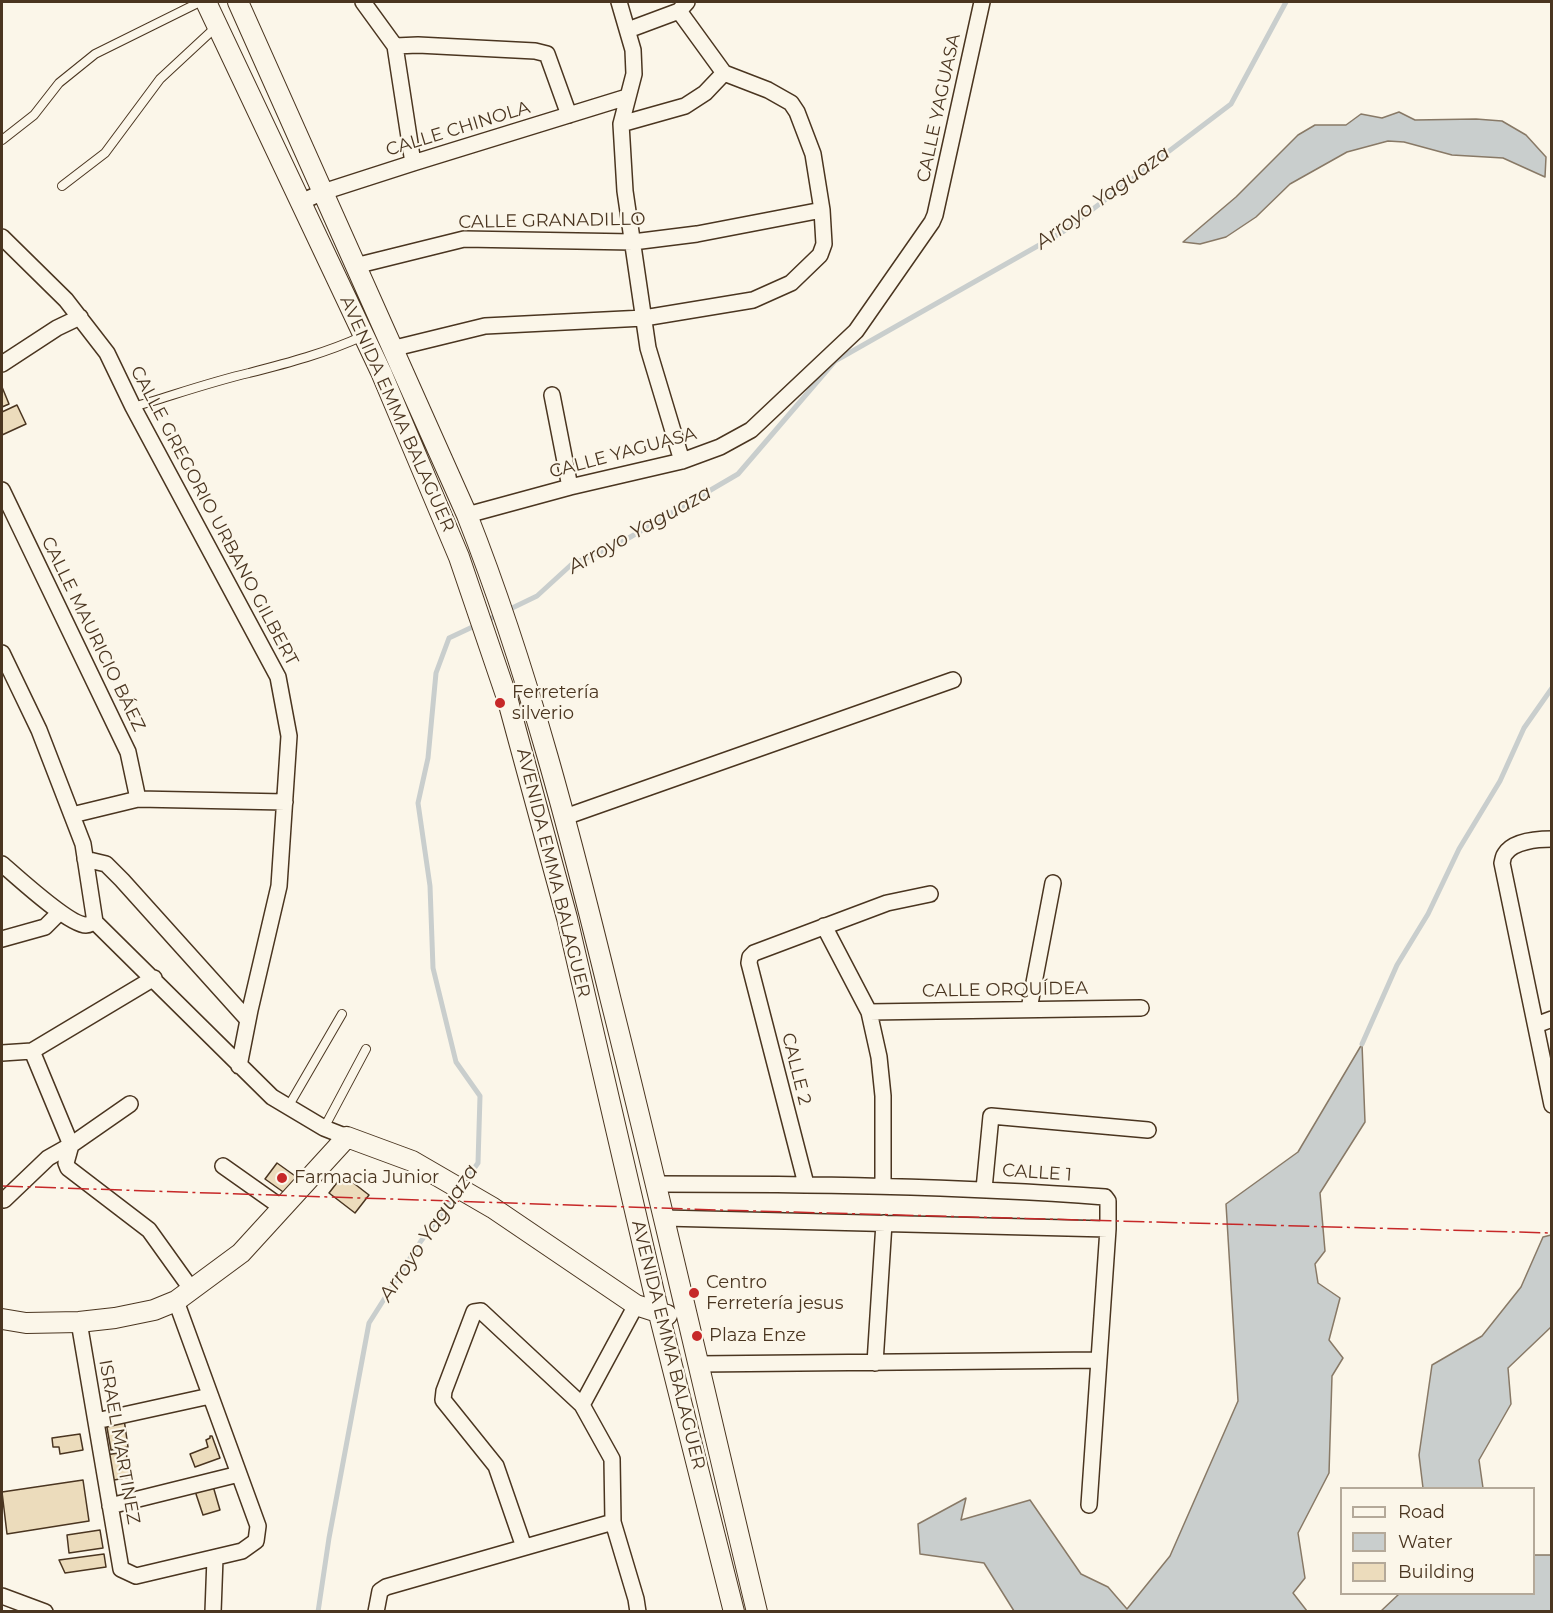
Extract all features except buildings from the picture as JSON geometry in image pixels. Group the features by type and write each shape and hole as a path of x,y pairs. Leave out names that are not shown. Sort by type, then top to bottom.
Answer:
{"street":[{"name":"AVENIDA EMMA BALAGUER","path":"206,2 364,335 459,557 508,701 567,918 659,1314 734,1611"},
{"name":"AVENIDA EMMA BALAGUER","path":"238,2 466,515 481,551 529,694 566,817 657,1184 757,1611"},
{"path":"363,2 395,46 413,163"},
{"path":"619,2 633,51 634,74 621,124 625,190 648,348 682,462"},
{"name":"CALLE YAGUASA","path":"466,515 570,487 682,462 720,447 751,430 856,331 932,222 982,2"},
{"path":"391,349 485,326 644,318 753,300 791,283 820,255 824,243 822,210 813,154 797,111 791,103 768,90 724,73 683,6 628,30"},
{"path":"395,46 418,45 535,51 547,54 569,115"},
{"path":"621,124 685,106 705,93 724,73"},
{"name":"CALLE CHINOLA","path":"301,202 323,192 413,163 627,97"},
{"name":"CALLE GRANADILLO","path":"355,266 464,238 633,242 697,234 822,210"},
{"name":"CALLE GREGORIO URBANO GILBERT","path":"2,237 66,300 107,353 133,407 278,677 289,735 279,886 239,1066"},
{"path":"2,364 57,328 80,317"},
{"path":"552,395 570,487"},
{"name":"CALLE MAURICIO BÁEZ","path":"2,490 128,752 138,799"},
{"path":"2,653 39,730 83,844 95,922 154,978 239,1066 272,1097 288,1107 324,1128 411,1161 493,1208 636,1305 659,1314 687,1318"},
{"path":"566,817 953,680"},
{"path":"72,814 138,799 285,802"},
{"path":"1551,839 1540,839 1516,845 1506,852 1502,863 1551,1105"},
{"path":"85,859 106,864 248,1020"},
{"path":"2,864 73,921 86,925 95,922"},
{"path":"1029,1009 1053,883"},
{"path":"883,1186 883,1096 879,1057 869,1012 824,926 887,903 930,894"},
{"path":"567,918 589,911"},
{"path":"2,939 45,927 60,912"},
{"name":"CALLE 2","path":"806,1184 749,963 754,953 824,926"},
{"path":"2,1053 32,1051 154,978"},
{"name":"CALLE ORQUÍDEA","path":"869,1012 1141,1008"},
{"path":"1536,1025 1551,1019"},
{"path":"32,1051 71,1145 66,1163 68,1168 149,1230 184,1296 210,1396 258,1526 256,1541 242,1551 215,1558 213,1611"},
{"path":"4,1200 48,1158 130,1104"},
{"path":"984,1189 991,1116 1148,1130"},
{"path":"2,1319 26,1323 79,1322 116,1318 154,1310 184,1296 241,1253 347,1137"},
{"path":"223,1166 281,1207"},
{"name":"CALLE 1","path":"657,1184 883,1186 984,1189 1105,1197 1108,1201 1108,1229 1089,1505"},
{"path":"664,1218 1108,1229"},
{"path":"875,1363 884,1223"},
{"path":"582,1405 636,1305"},
{"path":"524,1547 496,1466 443,1400 444,1391 474,1312 481,1311 582,1405 612,1459 613,1522 638,1611"},
{"name":"ISRAEL MARTINEZ","path":"79,1322 121,1569 136,1576 215,1558"},
{"path":"698,1365 1099,1359"},
{"path":"96,1421 210,1396"},
{"path":"110,1506 238,1474"},
{"path":"376,1611 380,1591 386,1587 613,1522"},
{"path":"2,1596 45,1611"}],"lane":[{"path":"2,140 34,115 59,83 95,54 200,2"},
{"path":"62,186 105,153 160,79 217,26"},
{"path":"133,407 285,364 341,346 364,335"},
{"path":"288,1107 342,1014"},
{"path":"324,1128 366,1049"}],"water":[{"path":"1399,112 1415,120 1502,121 1526,135 1546,157 1545,177 1503,158 1452,155 1404,142 1388,141 1347,152 1290,184 1256,217 1226,237 1200,244 1183,242 1236,197 1298,135 1315,125 1346,125 1361,114 1382,118"},
{"path":"1362,1044 1365,1122 1320,1193 1325,1251 1315,1264 1318,1283 1340,1298 1329,1340 1343,1358 1332,1376 1329,1473 1298,1533 1305,1578 1293,1593 1307,1611 1014,1611 984,1563 920,1554 918,1524 966,1498 961,1520 1030,1500 1081,1574 1108,1587 1127,1609 1170,1556 1238,1401 1226,1204 1298,1152"},
{"path":"1551,1235 1551,1327 1508,1368 1511,1404 1479,1460 1483,1487 1423,1487 1419,1455 1432,1365 1482,1336 1521,1287 1543,1237"},
{"path":"1535,1555 1551,1555 1551,1611 1381,1611 1398,1595 1535,1595"}],"waterway":[{"name":"Arroyo Yaguaza","path":"506,611 537,596 572,564 615,546 738,474 835,361 1064,231 1231,104 1286,2"},
{"name":"Arroyo Yaguaza","path":"462,1185 478,1163 480,1096 456,1062 433,968 430,886 418,803 428,758 436,673 449,638 498,615"},
{"path":"1362,1044 1397,965 1428,914 1459,849 1500,781 1524,728 1552,688"},
{"name":"Arroyo Yaguaza","path":"318,1612 329,1538 369,1323 421,1241 457,1192"}],"power":[{"path":"2,1186 718,1210 1552,1233"}],"place":[{"name":"Ferretería silverio","path":"500,703"},
{"name":"Farmacia Junior","path":"282,1178"},
{"name":"Centro Ferretería jesus","path":"694,1293"},
{"name":"Plaza Enze","path":"697,1336"}]}
